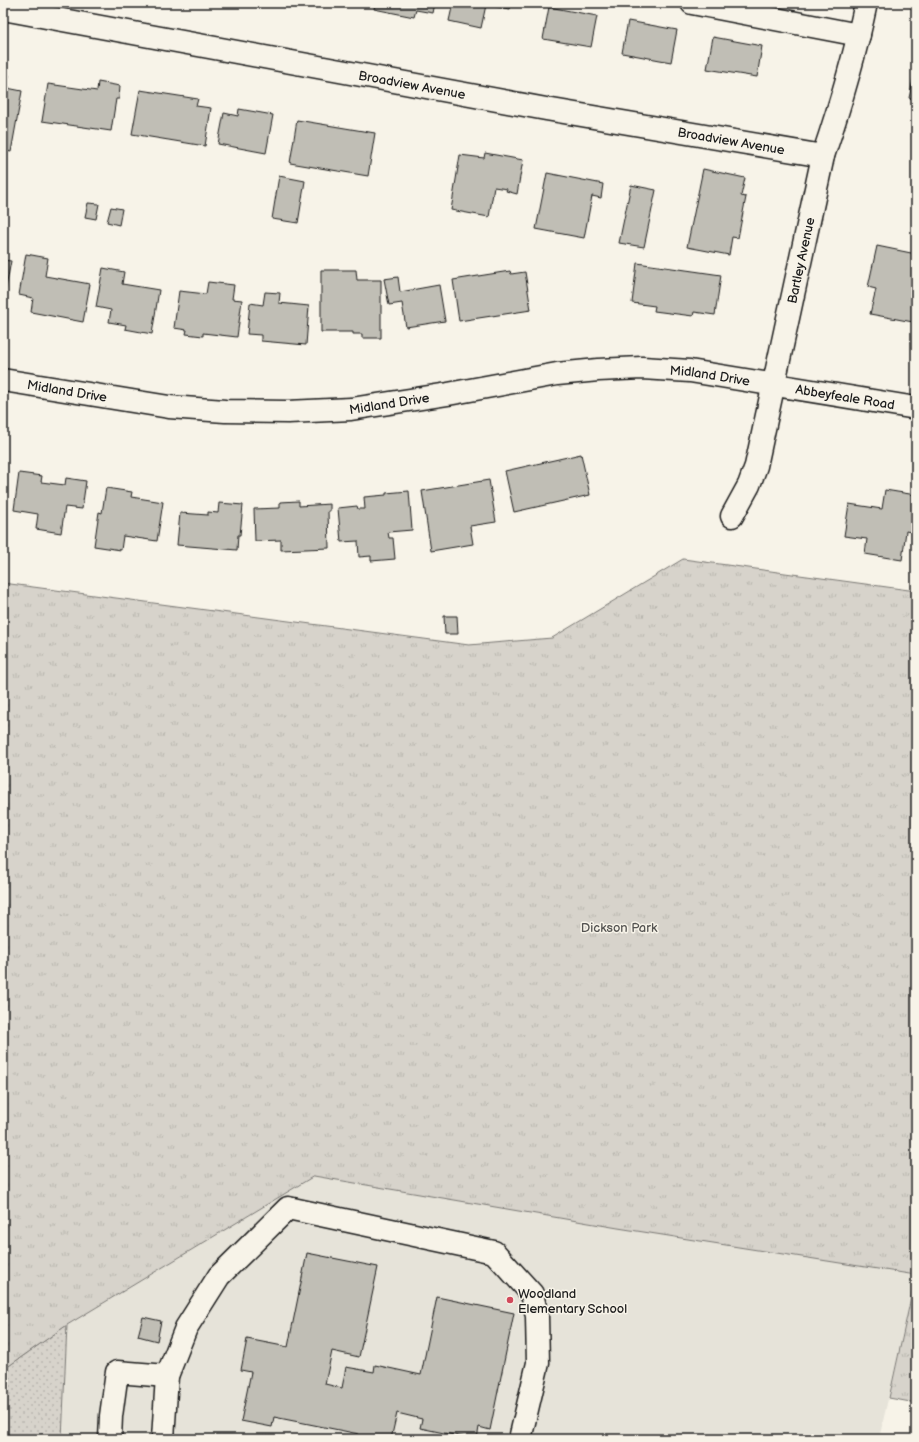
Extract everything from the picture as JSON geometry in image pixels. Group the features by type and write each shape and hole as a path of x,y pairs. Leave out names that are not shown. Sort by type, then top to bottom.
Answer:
{"street":[{"path":"692,3 735,7 859,35"},
{"name":"Bartley Avenue","path":"732,516 749,485 756,466 823,156 839,109 866,3"},
{"name":"Broadview Avenue","path":"3,9 546,109 823,156"},
{"name":"Midland Drive","path":"3,380 168,408 288,412 351,409 448,394 556,374 598,370 642,368 690,371 774,384"},
{"name":"Abbeyfeale Road","path":"774,384 916,408"},
{"path":"163,1439 167,1376 186,1328 219,1276 288,1208 494,1252 532,1294 537,1316 538,1363 520,1439"},
{"path":"110,1439 116,1372 167,1376"}],"shaded area":[{"name":"Woodland Elementary School","path":"314,1176 618,1228 916,1275 879,1439 62,1439 67,1325"}],"green space":[{"name":"Dickson Park","path":"683,559 916,591 916,1275 618,1228 314,1176 67,1325 3,1370 3,583 469,645 552,638"},
{"path":"916,1275 916,1403 889,1398"},
{"path":"67,1325 62,1439 3,1439 3,1370"}],"building":[{"path":"375,3 435,3 433,13 416,10 414,17 374,9"},
{"path":"453,3 512,3 510,9 486,5 481,28 449,21"},
{"path":"549,7 597,16 591,47 543,39"},
{"path":"628,21 677,30 671,62 622,53"},
{"path":"713,37 762,46 757,77 707,69"},
{"path":"3,74 9,75 7,88 22,91 11,152 3,150"},
{"path":"914,76 916,77 916,100 909,98"},
{"path":"98,82 120,86 119,99 116,99 111,131 42,121 48,84 97,91"},
{"path":"140,90 198,99 196,106 211,108 205,146 132,134"},
{"path":"239,109 273,115 266,153 218,144 224,113 238,116"},
{"path":"297,120 375,133 368,176 290,163"},
{"path":"485,153 523,160 517,194 506,191 507,189 494,187 489,217 451,210 460,155 484,158"},
{"path":"703,169 745,178 741,196 746,197 738,238 732,237 729,255 687,247"},
{"path":"547,173 603,184 601,198 592,196 584,238 536,229"},
{"path":"279,176 305,181 298,223 272,219"},
{"path":"631,185 656,190 644,247 619,243"},
{"path":"88,203 99,204 96,219 85,217"},
{"path":"111,207 122,209 119,225 107,222"},
{"path":"877,246 916,254 916,308 913,322 870,314 876,289 868,287"},
{"path":"26,254 48,258 45,276 90,284 83,322 31,312 33,298 19,295"},
{"path":"3,260 11,261 5,293 3,293"},
{"path":"637,263 721,275 715,315 694,312 693,316 654,311 655,306 632,303"},
{"path":"103,268 124,272 122,284 159,290 152,334 125,329 126,325 109,322 111,310 96,307"},
{"path":"321,270 356,270 357,280 381,280 381,338 362,338 362,334 353,334 353,332 321,332"},
{"path":"510,271 511,274 525,272 531,310 459,321 453,280"},
{"path":"398,277 400,292 439,285 445,321 406,327 402,303 389,305 384,279"},
{"path":"208,282 234,285 232,299 242,300 237,337 203,333 203,336 186,334 187,330 174,328 179,291 206,294"},
{"path":"265,292 280,293 279,303 309,306 306,345 261,341 261,335 247,334 250,303 263,305"},
{"path":"581,454 590,495 514,512 505,471"},
{"path":"19,473 42,476 41,482 65,485 66,478 86,481 82,509 65,507 61,533 36,529 38,514 14,510"},
{"path":"489,480 496,522 470,526 473,544 431,551 422,491"},
{"path":"106,488 132,492 131,497 163,502 157,541 123,536 121,550 94,546 99,512 102,513"},
{"path":"885,490 916,495 910,532 906,531 902,560 865,554 867,539 844,536 849,504 882,509"},
{"path":"409,491 412,530 388,532 389,538 393,538 395,559 371,561 371,556 359,557 358,541 341,542 338,508 357,506 358,509 365,509 364,497"},
{"path":"299,501 299,506 330,504 330,511 328,511 329,548 281,550 281,540 255,541 254,509 280,508 280,502"},
{"path":"219,503 243,505 237,550 177,545 180,513 208,515 208,512 218,513"},
{"path":"444,616 457,616 458,634 445,634"},
{"path":"307,1253 378,1267 359,1357 332,1351 325,1384 342,1388 346,1367 374,1372 375,1365 421,1375 437,1297 514,1313 490,1430 479,1427 477,1439 473,1439 420,1428 422,1419 397,1413 391,1439 358,1439 359,1434 274,1417 272,1427 241,1421 251,1372 241,1370 247,1339 288,1347"},
{"path":"143,1317 161,1321 157,1341 138,1336"}],"place":[{"name":"Woodland Elementary School","path":"510,1300"}]}
